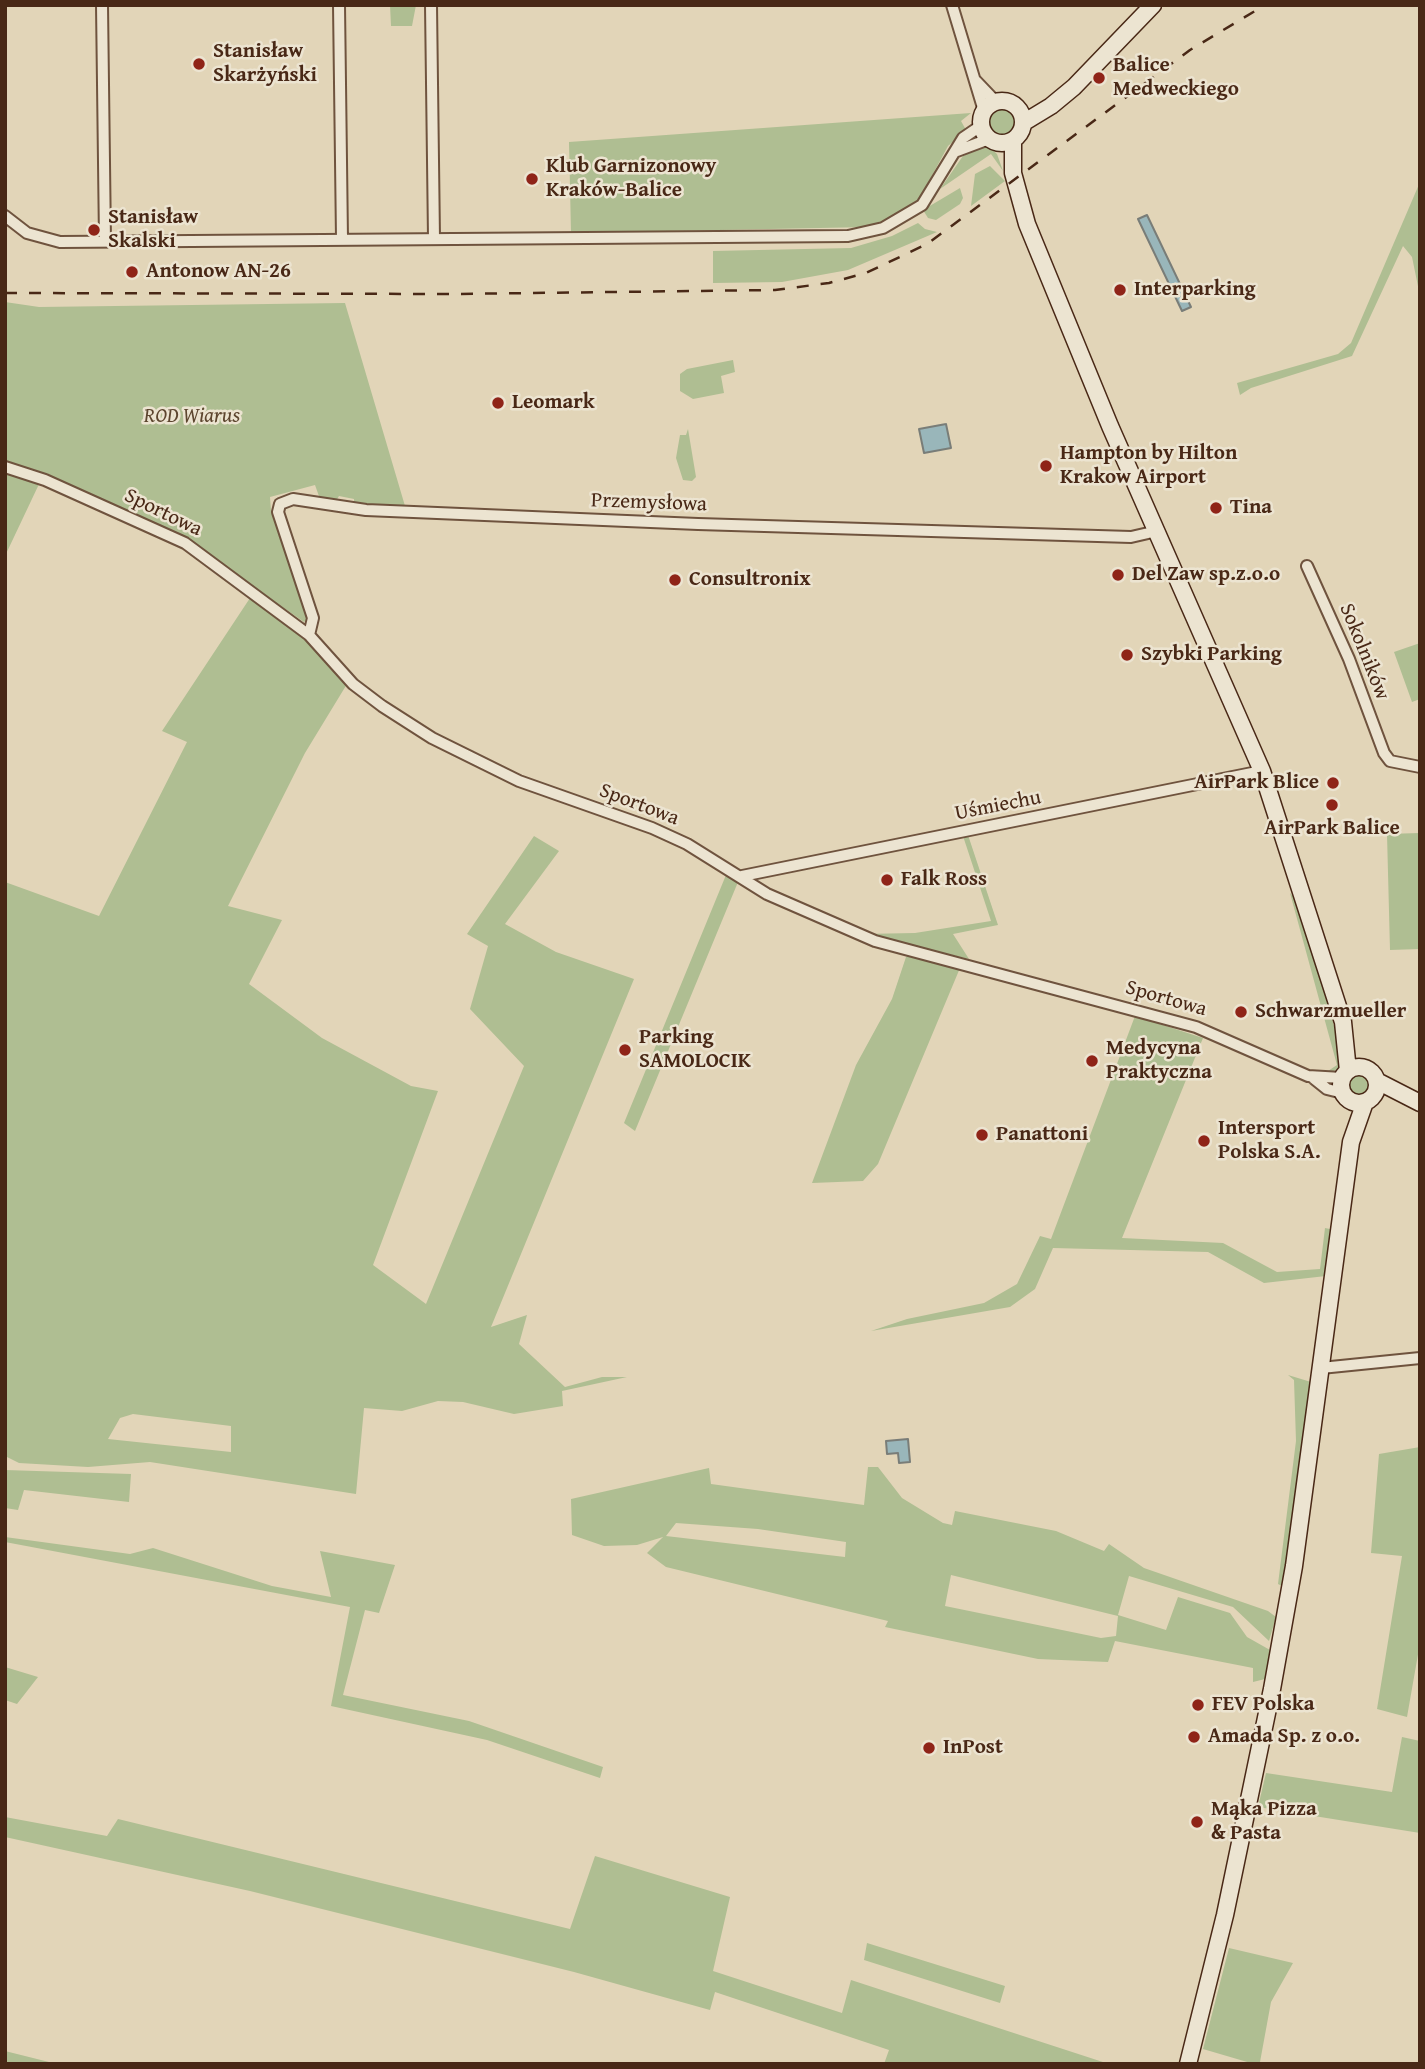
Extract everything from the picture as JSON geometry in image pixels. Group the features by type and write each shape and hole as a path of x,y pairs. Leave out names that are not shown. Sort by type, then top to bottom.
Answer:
{"main road":[{"path":"994,127 1057,99 1074,87 1153,5"},
{"path":"994,127 1009,103 1021,116"},
{"path":"994,127 1013,173 1027,224 1262,771 1344,1030 1358,1086 1294,1566 1272,1689 1225,1915 1188,2064"},
{"path":"1358,1086 1420,1104"}],"street":[{"path":"102,5 105,242"},
{"path":"339,5 342,239"},
{"path":"431,5 434,238"},
{"path":"5,216 27,233 41,239 60,242 864,233 883,228 922,205 929,198 948,159 963,138 994,127 974,79 952,5"},
{"name":"Sportowa","path":"5,467 45,480 186,543 309,635 353,684 432,737 548,794 652,828 742,876 767,894 875,941 1196,1027 1312,1077 1358,1086"},
{"name":"Przemysłowa","path":"309,635 313,618 278,512 280,504 293,499 366,510 706,525 1131,537 1157,531"},
{"name":"Sokolników","path":"1307,566 1349,659 1384,753 1390,761 1420,767"},
{"name":"Uśmiechu","path":"742,876 1262,771"},
{"path":"1321,1368 1420,1358"}],"green space":[{"path":"390,5 416,5 412,26 391,26"},
{"path":"1002,109 1012,112 1015,122 1012,132 1002,135 992,132 989,122 992,112"},
{"path":"971,113 961,121 966,130 948,146 922,194 910,209 869,227 571,233 569,142"},
{"path":"987,145 997,154 1003,171 991,154 940,189 963,156"},
{"path":"990,166 1005,181 971,206 975,174"},
{"path":"1420,182 1420,296 1412,257 1403,246 1352,356 1251,388 1240,395 1237,383 1338,354 1351,343"},
{"path":"960,188 963,198 960,204 936,220 928,218 923,210"},
{"path":"918,223 925,229 937,232 848,270 782,282 713,283 713,251 851,248 892,236"},
{"name":"ROD Wiarus","path":"5,302 39,307 345,303 405,506 354,504 354,499 339,496 336,501 320,499 315,485 270,497 271,511 308,612 309,618 304,622 175,533 5,462"},
{"path":"733,360 735,372 721,376 724,393 693,399 680,391 680,374 687,369"},
{"path":"688,429 696,477 692,481 683,480 676,458 680,435 686,435"},
{"path":"5,470 40,482 5,556"},
{"path":"252,595 301,635 347,684 305,753 228,906 282,920 249,984 322,1038 411,1086 438,1091 373,1265 426,1304 524,1066 470,1009 488,946 467,934 534,836 559,851 505,924 556,952 634,979 491,1327 527,1315 519,1344 565,1387 602,1377 627,1377 562,1391 563,1406 514,1414 463,1402 438,1401 402,1411 364,1408 356,1494 150,1462 88,1467 19,1463 5,1456 5,882 99,916 187,742 162,731","holes":["133,1414 231,1426 231,1452 108,1439 120,1418"]},
{"path":"1420,643 1420,699 1412,702 1394,652"},
{"path":"1420,833 1420,949 1390,950 1387,834"},
{"path":"968,835 998,925 953,934 969,959 863,934 915,933 991,921 963,836"},
{"path":"726,875 738,882 635,1131 624,1123"},
{"path":"1290,893 1296,899 1338,1039 1340,1067 1334,1071 1328,1071 1337,1065"},
{"path":"913,956 960,968 878,1164 863,1181 812,1183 856,1065 892,999 906,957"},
{"path":"1135,1016 1203,1038 1122,1238 1223,1243 1277,1272 1320,1269 1325,1228 1330,1229 1326,1276 1264,1283 1208,1252 1053,1248 1035,1289 1010,1307 871,1331 907,1319 984,1303 1017,1284 1040,1236 1051,1239"},
{"path":"1360,1071 1369,1075 1373,1084 1369,1093 1360,1097 1351,1093 1347,1084 1351,1075"},
{"path":"1288,1375 1311,1382 1282,1586 1278,1584 1296,1441 1294,1380"},
{"path":"1420,1447 1420,1643 1407,1717 1377,1709 1402,1556 1371,1553 1379,1454"},
{"path":"868,1467 878,1467 902,1498 943,1523 952,1525 955,1511 1056,1531 1104,1551 1109,1544 1144,1568 1268,1611 1276,1617 1269,1641 1233,1607 1129,1576 1118,1615 1166,1630 1178,1597 1230,1613 1247,1637 1270,1650 1265,1679 1253,1682 1253,1668 1115,1641 1108,1662 1038,1659 885,1627 888,1621 666,1567 647,1553 663,1537 637,1545 604,1546 572,1535 571,1499 709,1468 711,1484 864,1505","holes":["676,1523 758,1529 846,1542 845,1557 666,1536","951,1575 1118,1616 1116,1636 1101,1638 945,1606"]},
{"path":"5,1470 131,1474 129,1502 24,1490 18,1510 5,1508"},
{"path":"5,1537 130,1554 153,1548 272,1586 331,1597 320,1551 395,1565 379,1613 365,1610 343,1695 469,1721 603,1767 600,1778 487,1740 331,1706 350,1607 5,1542"},
{"path":"5,1667 38,1677 17,1704 5,1700"},
{"path":"1402,1737 1420,1741 1420,1833 1258,1807 1266,1773 1392,1792"},
{"path":"5,1817 107,1836 118,1819 570,1929 595,1856 730,1897 713,1971 842,2013 851,1980 1109,2064 884,2064 889,2050 715,1992 710,2010 574,1972 250,1891 5,1837"},
{"path":"867,1943 1005,1986 1000,2003 864,1960"},
{"path":"1229,1948 1293,1963 1271,2002 1260,2062 1265,2064 1254,2064 1203,2049"},
{"path":"5,2051 57,2064 5,2064"}],"water":[{"path":"1147,215 1191,307 1182,311 1138,219"},
{"path":"946,424 951,448 924,453 919,429"},
{"path":"908,1439 910,1462 899,1463 898,1453 887,1454 886,1441"}],"railway":[{"path":"5,293 454,294 775,290 829,283 866,273 927,244 1190,50 1265,5"}],"place":[{"name":"Stanisław Skarżyński","path":"199,64"},
{"name":"Balice Medweckiego","path":"1099,78"},
{"name":"Klub Garnizonowy Kraków-Balice","path":"532,179"},
{"name":"Stanisław Skalski","path":"94,230"},
{"name":"Antonow AN-26","path":"132,272"},
{"name":"Interparking","path":"1120,290"},
{"name":"Leomark","path":"498,403"},
{"name":"Hampton by Hilton Krakow Airport","path":"1046,466"},
{"name":"Tina","path":"1216,508"},
{"name":"Del Zaw sp.z.o.o","path":"1118,575"},
{"name":"Consultronix","path":"675,580"},
{"name":"Szybki Parking","path":"1127,655"},
{"name":"AirPark Blice","path":"1333,783"},
{"name":"AirPark Balice","path":"1332,805"},
{"name":"Falk Ross","path":"887,880"},
{"name":"Schwarzmueller","path":"1241,1012"},
{"name":"Parking SAMOLOCIK","path":"625,1050"},
{"name":"Medycyna Praktyczna","path":"1092,1061"},
{"name":"Panattoni","path":"982,1135"},
{"name":"Intersport Polska S.A.","path":"1204,1141"},
{"name":"FEV Polska","path":"1198,1705"},
{"name":"Amada Sp. z o.o.","path":"1194,1737"},
{"name":"InPost","path":"929,1748"},
{"name":"Mąka Pizza & Pasta","path":"1197,1822"}]}
